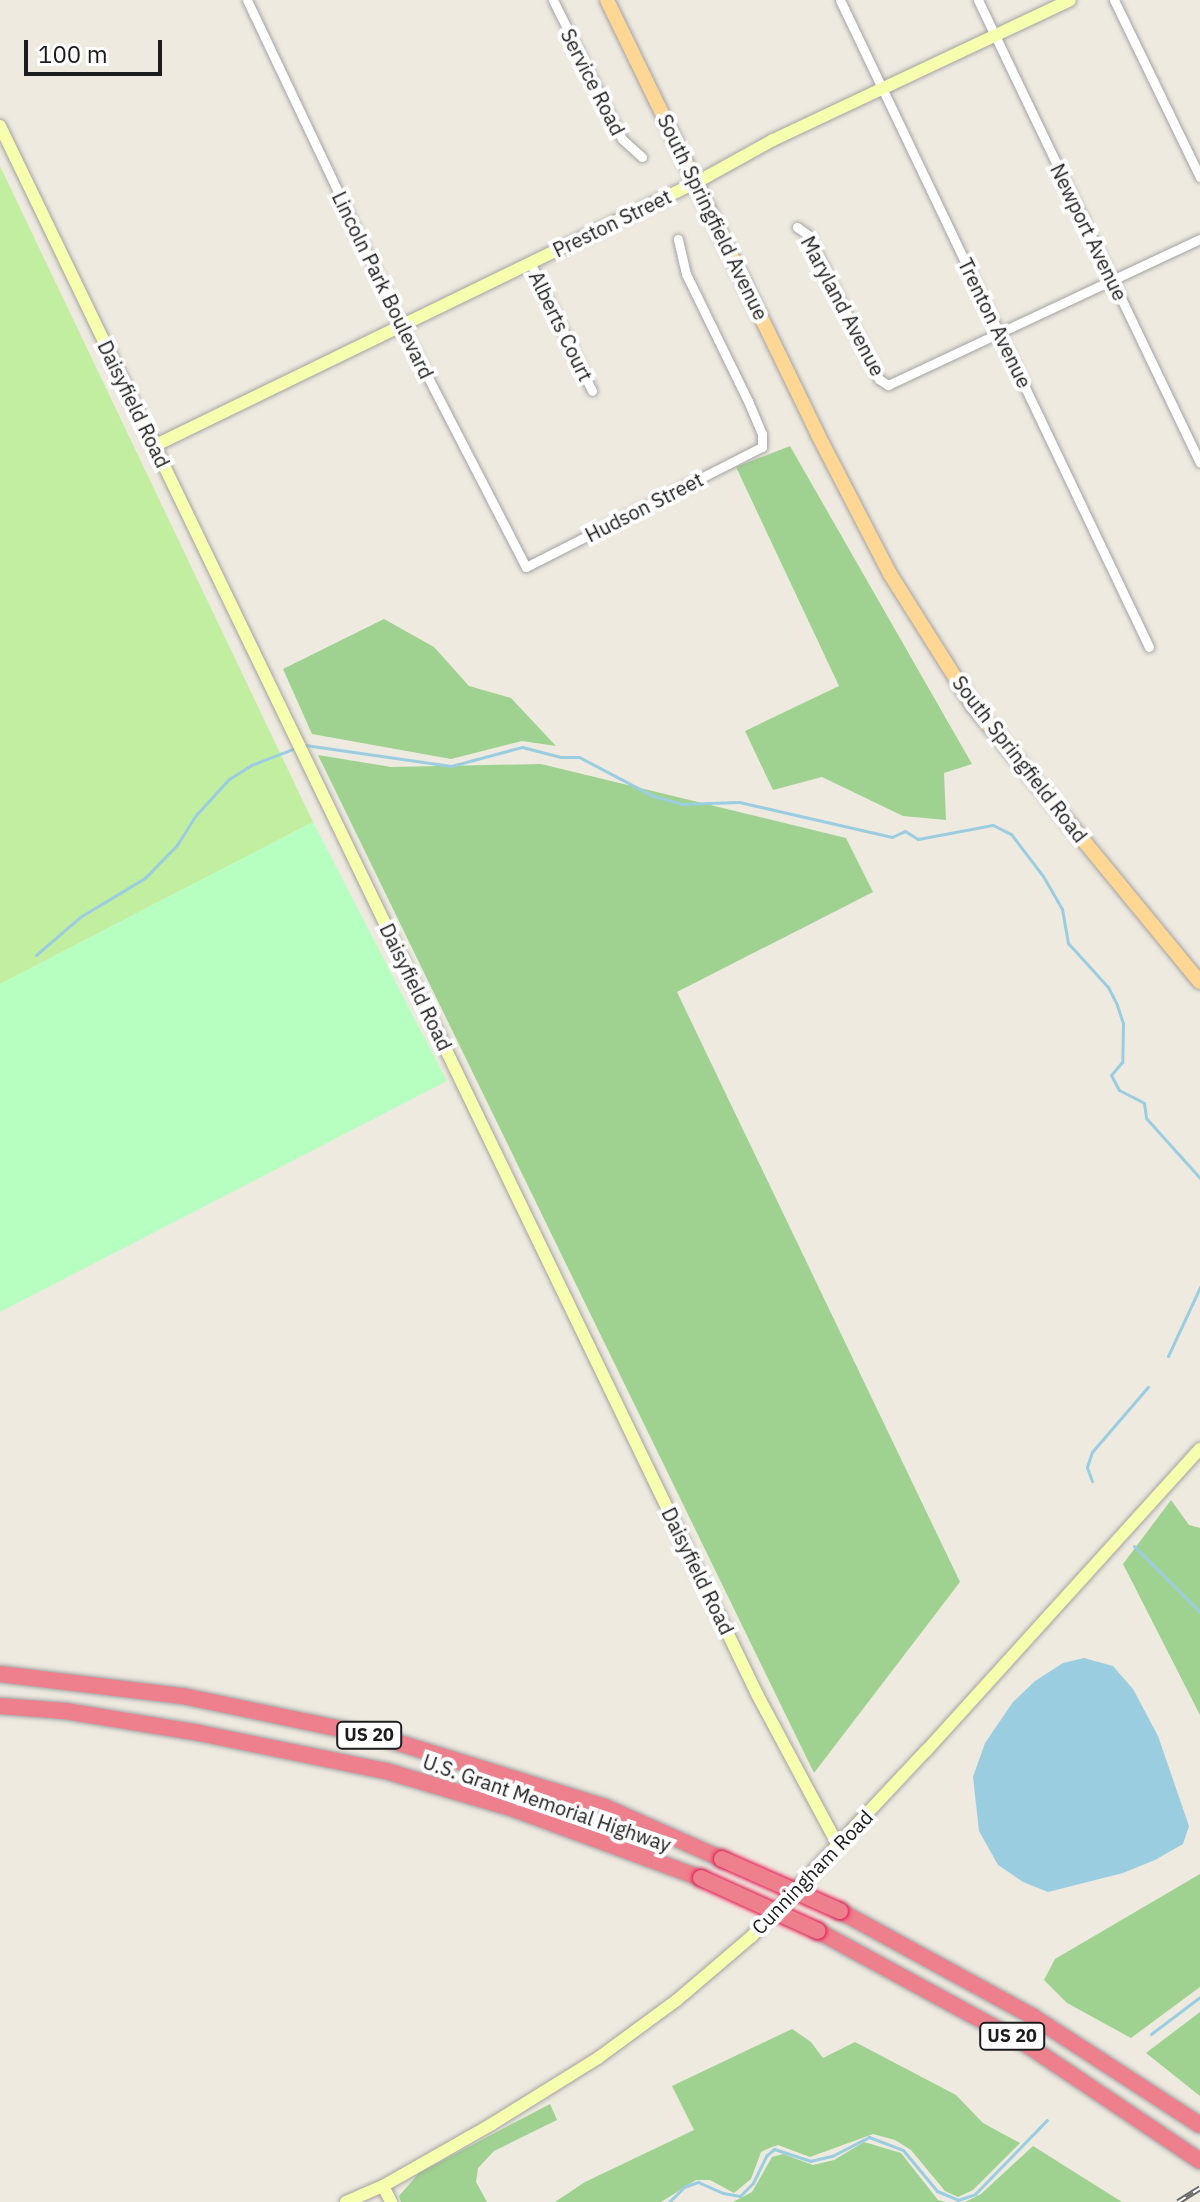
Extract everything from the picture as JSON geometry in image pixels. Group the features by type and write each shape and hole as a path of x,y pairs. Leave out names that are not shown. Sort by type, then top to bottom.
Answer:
{"highway":[{"name":"U.S. Grant Memorial Highway","path":"0,1674 183,1696 380,1737 605,1807 840,1911 1032,2016 1200,2125"},
{"name":"U.S. Grant Memorial Highway","path":"0,1706 65,1711 199,1733 386,1771 514,1809 701,1878 818,1931 1029,2046 1198,2160"}],"main road":[{"name":"South Springfield Avenue","path":"607,0 818,435"},
{"name":"South Springfield Road","path":"818,435 890,574 973,706 1200,982"}],"street":[{"name":"Lincoln Park Boulevard","path":"247,0 402,327 526,567"},
{"name":"Service Road","path":"553,0 622,139 642,157"},
{"name":"Trenton Avenue","path":"840,0 1149,647"},
{"name":"Newport Avenue","path":"978,0 1200,463"},
{"name":"Preston Street","path":"154,446 697,182 773,140 1070,0"},
{"path":"1114,0 1200,177"},
{"name":"Daisyfield Road","path":"0,126 758,1696 838,1845"},
{"name":"Maryland Avenue","path":"797,227 808,235 879,379 888,385 1000,335"},
{"name":"Hudson Street","path":"526,567 762,447 762,434 748,401 686,274 678,239"},
{"path":"1000,335 1200,239"},
{"name":"Alberts Court","path":"530,262 592,391"},
{"name":"Cunningham Road","path":"346,2202 383,2186 598,2058 665,2009 752,1936 1200,1449"},
{"path":"383,2186 391,2202"}],"green space":[{"path":"0,166 313,822 0,984"},
{"path":"790,446 972,764 944,773 946,820 903,816 822,777 773,790 745,731 839,686 736,467"},
{"path":"384,619 434,647 469,686 511,698 556,746 522,741 451,759 312,734 283,669"},
{"path":"318,755 391,767 541,764 846,838 873,892 677,992 960,1582 814,1773"},
{"path":"313,822 447,1081 0,1312 0,984"},
{"path":"1171,1500 1189,1525 1200,1528 1200,1715 1123,1564"},
{"path":"1200,1874 1200,1987 1131,2038 1067,2003 1044,1980 1055,1959"},
{"path":"1200,2012 1200,2096 1146,2053"},
{"path":"792,2029 811,2042 823,2058 855,2042 956,2095 983,2123 1020,2143 973,2190 958,2197 945,2191 911,2150 895,2140 873,2134 810,2157 778,2145 772,2147 761,2152 751,2179 734,2193 710,2180 696,2180 661,2202 555,2202 585,2182 694,2130 672,2086"},
{"path":"550,2104 557,2120 494,2151 478,2168 476,2182 487,2202 401,2202 399,2196 419,2173"},
{"path":"864,2142 901,2153 938,2200 946,2202 733,2202 752,2192 772,2157 783,2154 813,2165 834,2160"},
{"path":"1033,2146 1122,2202 965,2202 981,2194"}],"water":[{"path":"1084,1658 1113,1666 1133,1689 1158,1736 1189,1826 1183,1844 1155,1860 1123,1873 1048,1892 1023,1882 998,1865 979,1831 973,1777 985,1743 1013,1702 1035,1681 1063,1663"}],"waterway":[{"path":"305,745 451,766 522,747 561,757 579,757 653,796 682,804 739,802 892,837 905,831 918,839 993,825 1011,834 1043,876 1062,909 1068,943 1108,987 1117,1005 1123,1023 1122,1062 1111,1075 1119,1090 1144,1103 1146,1118 1200,1178"},
{"path":"36,955 80,917 145,878 177,845 196,815 229,779 251,765 298,747"},
{"path":"1168,1356 1200,1287"},
{"path":"1092,1481 1087,1467 1092,1452 1148,1387"},
{"path":"1134,1546 1200,1612"},
{"path":"1151,2034 1200,1997"},
{"path":"669,2202 684,2187 698,2182 723,2193 740,2196 753,2183 766,2156 774,2149 810,2161 832,2156 869,2137 903,2150 937,2191 958,2200 975,2194 1047,2120"}],"railway":[{"path":"1178,2202 1200,2188"}]}
